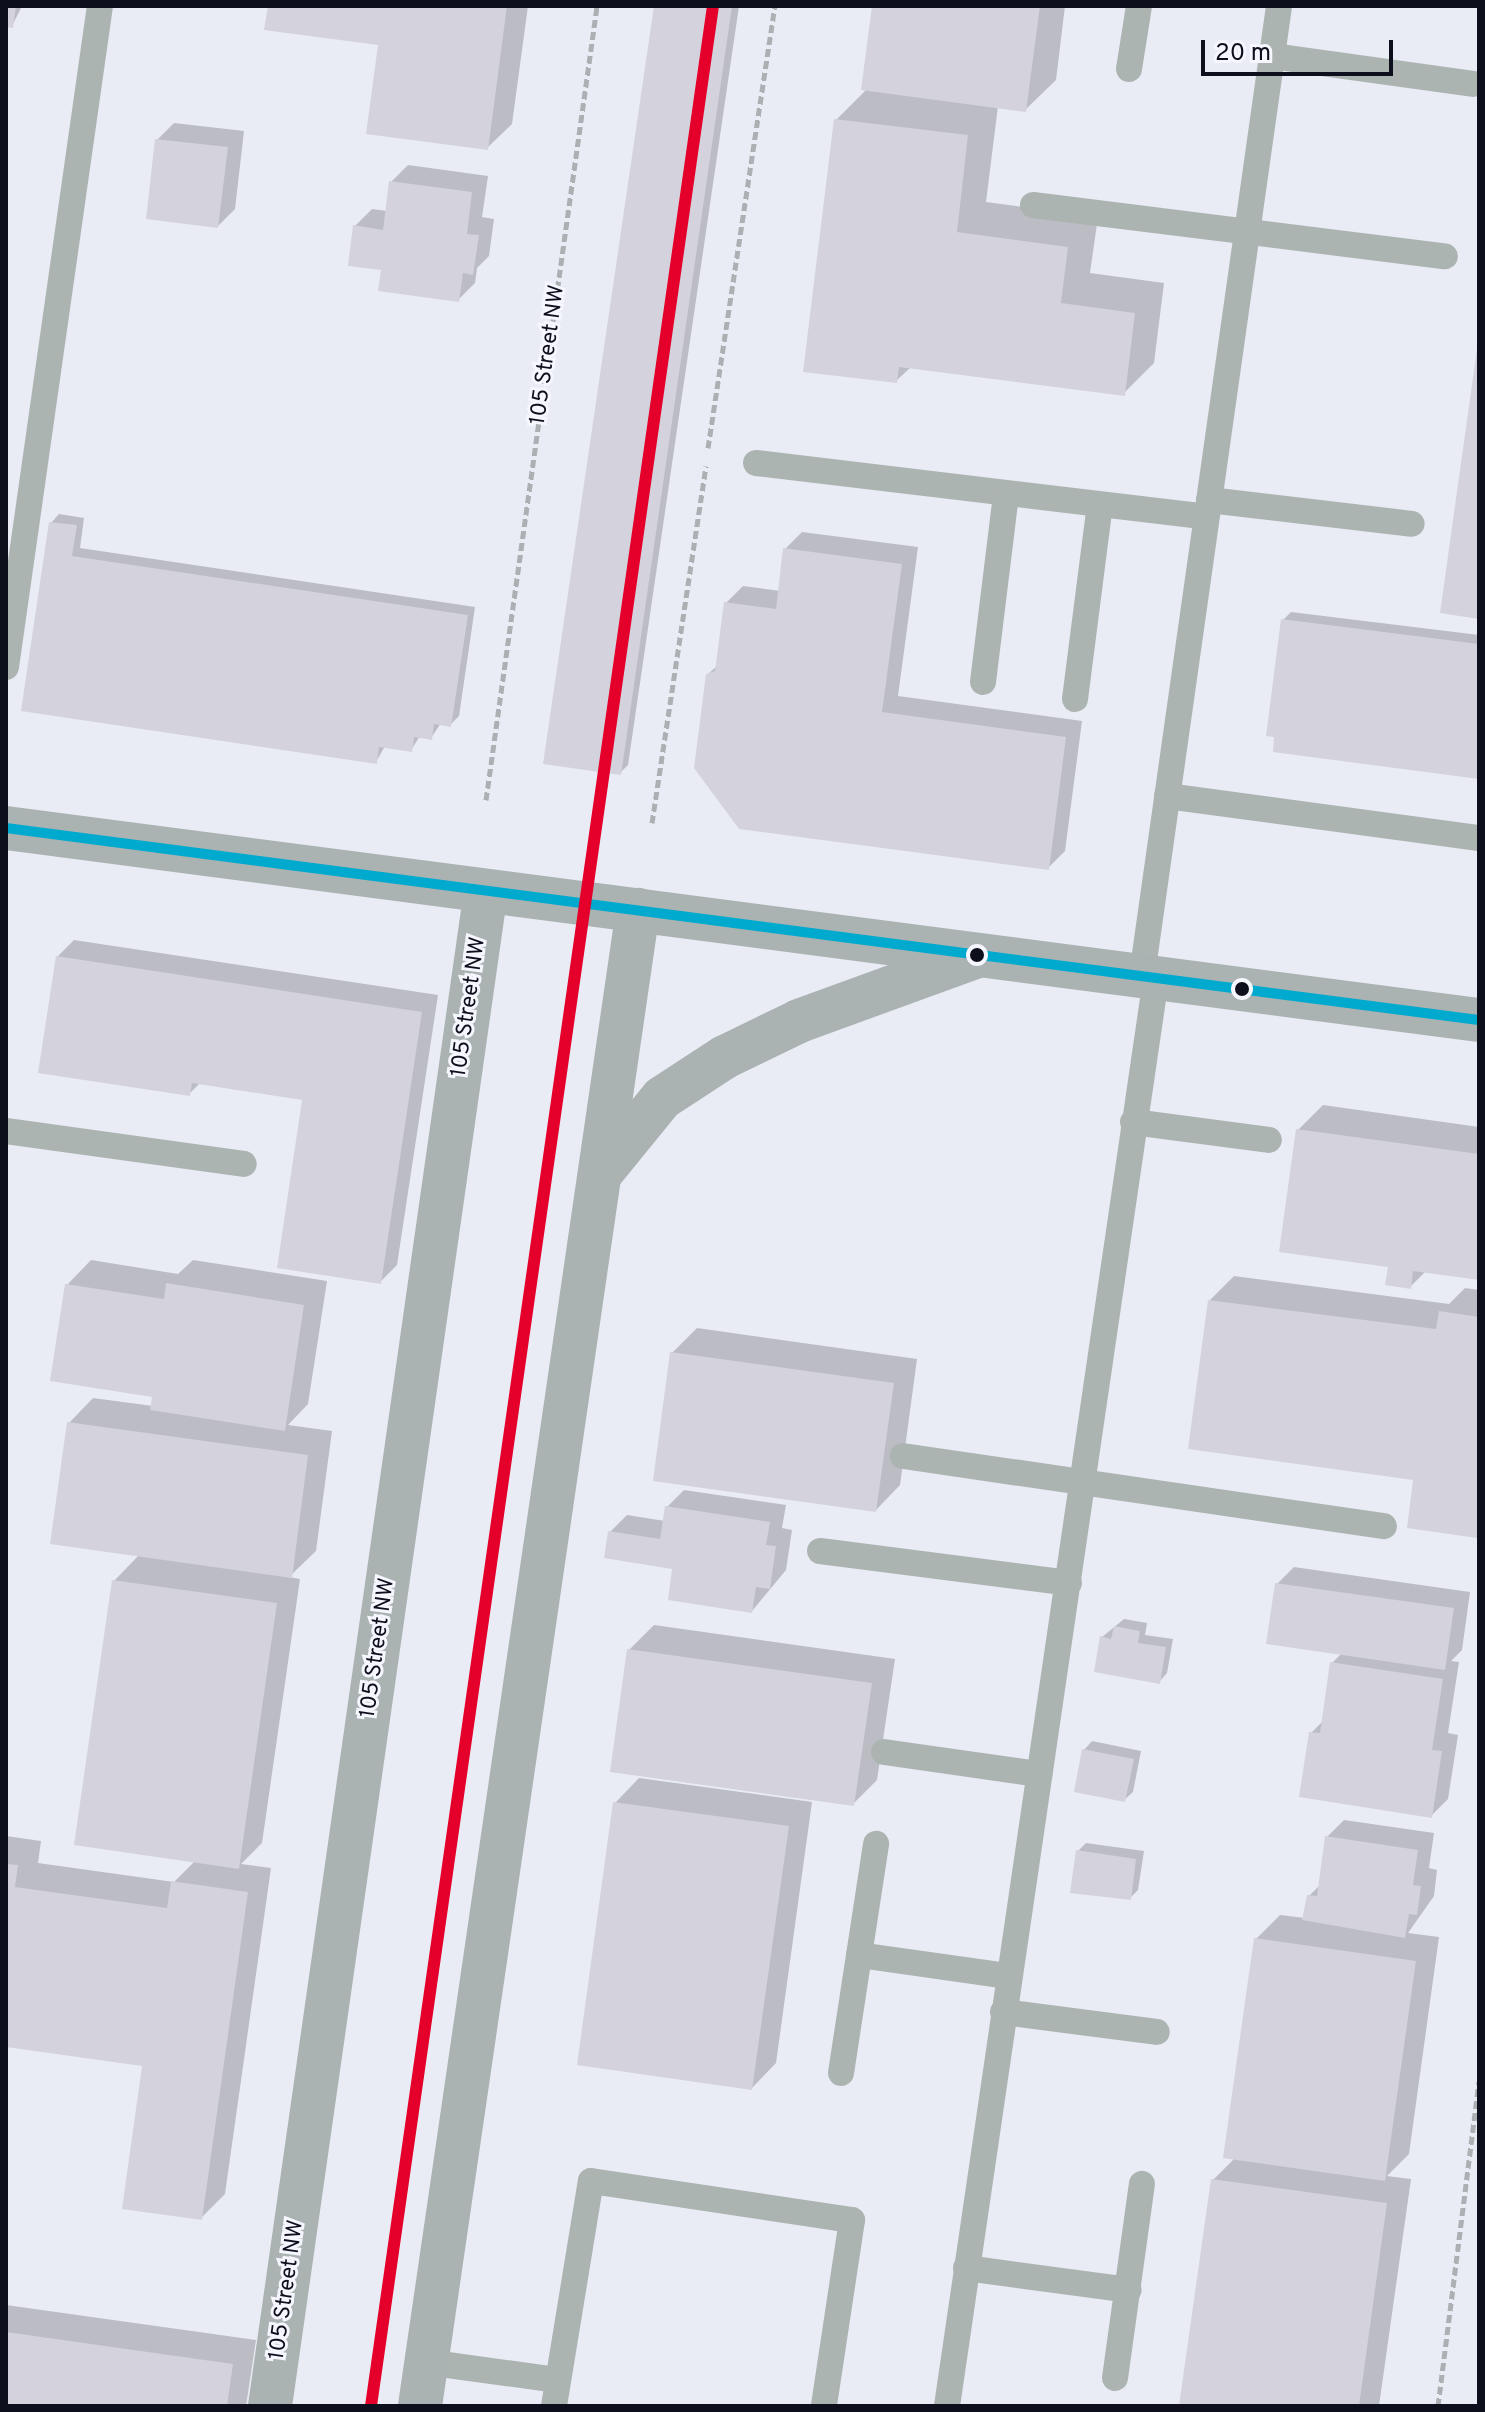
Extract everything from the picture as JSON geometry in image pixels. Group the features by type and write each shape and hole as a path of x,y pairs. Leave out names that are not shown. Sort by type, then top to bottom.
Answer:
{"street":[{"path":"6,828 986,953 1479,1020"},
{"name":"105 Street NW","path":"270,2406 486,891"},
{"path":"420,2406 638,910"},
{"path":"600,1174 662,1098 725,1057 799,1021 986,953"}],"lane":[{"path":"6,667 100,6"},
{"path":"1129,69 1139,6"},
{"path":"947,2406 1084,1482 1133,1122 1167,796 1279,6"},
{"path":"1272,56 1473,84"},
{"path":"1033,205 1445,256"},
{"path":"756,463 1100,505 1208,508 1412,524"},
{"path":"983,682 1006,494"},
{"path":"1075,699 1100,505"},
{"path":"1167,796 1479,838"},
{"path":"1133,1122 1269,1140"},
{"path":"6,1131 244,1164"},
{"path":"903,1456 1384,1526"},
{"path":"820,1551 1069,1583"},
{"path":"884,1752 1039,1774"},
{"path":"841,2073 876,1844"},
{"path":"859,1955 1009,1976"},
{"path":"1003,2012 1157,2032"},
{"path":"554,2406 591,2181 852,2220 824,2406"},
{"path":"1115,2378 1142,2184"},
{"path":"966,2268 1129,2290"},
{"path":"426,2362 558,2380"}],"path":[{"name":"105 Street NW","path":"486,800 597,6"},
{"path":"652,823 775,6"},
{"path":"1438,2406 1479,2082"}],"building":[{"path":"6,6 16,6 13,28 6,27"},
{"path":"268,6 507,6 488,150 366,134 378,45 264,30"},
{"path":"654,6 732,6 621,775 543,764"},
{"path":"872,6 1040,6 1026,112 861,90"},
{"path":"834,119 968,135 957,232 1068,247 1061,303 1135,313 1125,396 899,367 897,383 803,372"},
{"path":"155,139 228,147 218,228 146,219"},
{"path":"389,181 472,192 467,234 479,235 473,275 463,273 459,302 378,291 381,270 348,266 353,225 383,230"},
{"path":"1479,349 1479,619 1440,613"},
{"path":"49,522 77,525 72,556 468,615 451,727 434,724 432,740 414,737 412,752 379,747 377,764 21,711"},
{"path":"783,548 902,564 882,712 1066,737 1049,870 739,829 694,768 706,674 715,671 724,602 776,609"},
{"path":"1281,619 1479,644 1479,779 1273,752 1274,737 1266,736"},
{"path":"56,956 422,1012 381,1284 277,1268 302,1100 192,1083 190,1096 38,1073"},
{"path":"1296,1129 1479,1154 1479,1280 1413,1271 1411,1289 1385,1285 1388,1267 1279,1252"},
{"path":"166,1283 304,1305 285,1431 150,1410 152,1397 50,1381 65,1284 164,1299"},
{"path":"1208,1300 1436,1329 1439,1311 1479,1317 1477,1538 1407,1528 1413,1480 1188,1449"},
{"path":"670,1352 894,1383 876,1512 653,1481"},
{"path":"67,1422 308,1455 292,1578 50,1544"},
{"path":"665,1506 770,1522 766,1545 776,1546 770,1589 756,1587 752,1613 668,1600 672,1569 604,1558 608,1531 660,1539"},
{"path":"112,1580 277,1603 239,1869 74,1845"},
{"path":"1275,1583 1454,1608 1445,1670 1266,1644"},
{"path":"1114,1626 1140,1631 1138,1643 1166,1647 1160,1684 1094,1672 1100,1636 1111,1639"},
{"path":"627,1649 872,1683 854,1806 610,1772"},
{"path":"1330,1662 1443,1679 1432,1750 1442,1751 1432,1818 1299,1797 1309,1732 1320,1733"},
{"path":"1082,1749 1134,1759 1125,1802 1074,1792"},
{"path":"613,1802 789,1826 752,2090 577,2065"},
{"path":"1325,1836 1418,1850 1413,1885 1421,1886 1417,1915 1409,1914 1405,1938 1302,1920 1307,1895 1317,1896"},
{"path":"1076,1850 1136,1859 1131,1900 1070,1893"},
{"path":"6,1864 18,1865 15,1887 167,1908 171,1881 248,1892 202,2220 122,2209 142,2066 6,2047"},
{"path":"1254,1938 1416,1961 1385,2181 1223,2158"},
{"path":"1211,2179 1387,2203 1359,2406 1179,2406"},
{"path":"6,2332 233,2364 227,2406 6,2406"}],"transit line":[{"path":"371,2406 713,6"},
{"path":"6,828 1479,1020"}]}
